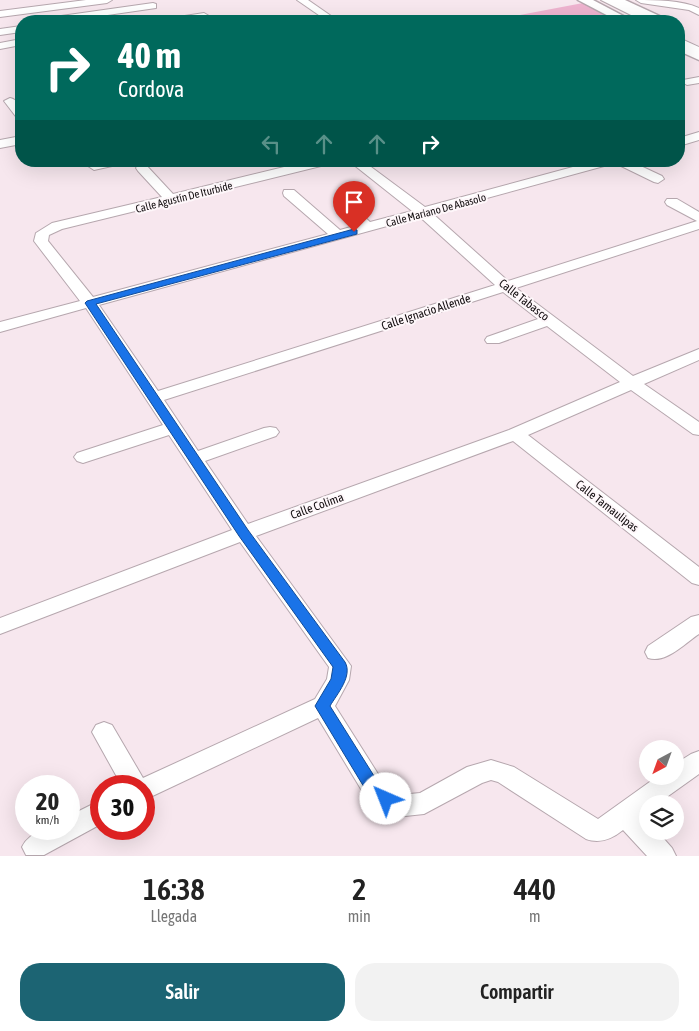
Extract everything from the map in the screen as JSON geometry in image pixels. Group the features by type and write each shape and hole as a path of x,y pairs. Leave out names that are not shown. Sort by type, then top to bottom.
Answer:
{"main road":[{"path":"584,0 615,15"},
{"path":"617,1 644,15"},
{"path":"685,33 699,40"},
{"path":"685,49 699,56"}],"street":[{"path":"3,13 107,0"},
{"path":"305,1 325,0"},
{"path":"594,0 625,15"},
{"path":"606,0 642,15"},
{"path":"617,1 645,0 691,8 699,12"},
{"path":"305,1 325,15"},
{"path":"655,15 659,2"},
{"path":"96,15 154,8 163,15"},
{"path":"3,13 15,22"},
{"path":"0,32 15,28"},
{"path":"685,38 699,44"},
{"path":"0,46 15,43"},
{"path":"685,45 699,51"},
{"path":"687,82 699,80"},
{"path":"10,101 15,108"},
{"path":"685,140 699,136"},
{"path":"0,144 15,141"},
{"name":"Calle Agustín De Iturbide","path":"90,303 41,241 43,233 57,226 172,200 301,167"},
{"name":"Calle Tabasco","path":"363,167 424,213 506,287 632,384 699,430"},
{"name":"Calle Mariano De Abasolo","path":"0,326 369,228 589,167"},
{"path":"632,167 658,180"},
{"path":"142,168 172,200"},
{"path":"289,193 339,236"},
{"path":"672,202 699,218"},
{"path":"353,214 369,228"},
{"name":"Calle Ignacio Allende","path":"154,398 699,225"},
{"path":"90,303 244,533 340,666 338,680 322,706 155,784"},
{"path":"493,340 549,320"},
{"name":"Calle Colima","path":"0,626 244,533 515,434 699,354"},
{"path":"83,457 173,428"},
{"path":"194,459 270,432"},
{"name":"Calle Tamaulipas","path":"515,434 699,578"},
{"path":"656,652 699,623"},
{"path":"322,706 376,792 396,806 424,803 476,774 491,770 505,774 595,831 607,828 624,813 697,766"},
{"path":"104,732 129,775"},
{"path":"624,813 663,856"},
{"path":"35,847 48,840"}],"shaded area":[{"path":"583,3 607,15 520,15"}],"route":[{"path":"354,232 90,303 244,533 340,666 338,680 322,706 376,792 386,799"}]}
